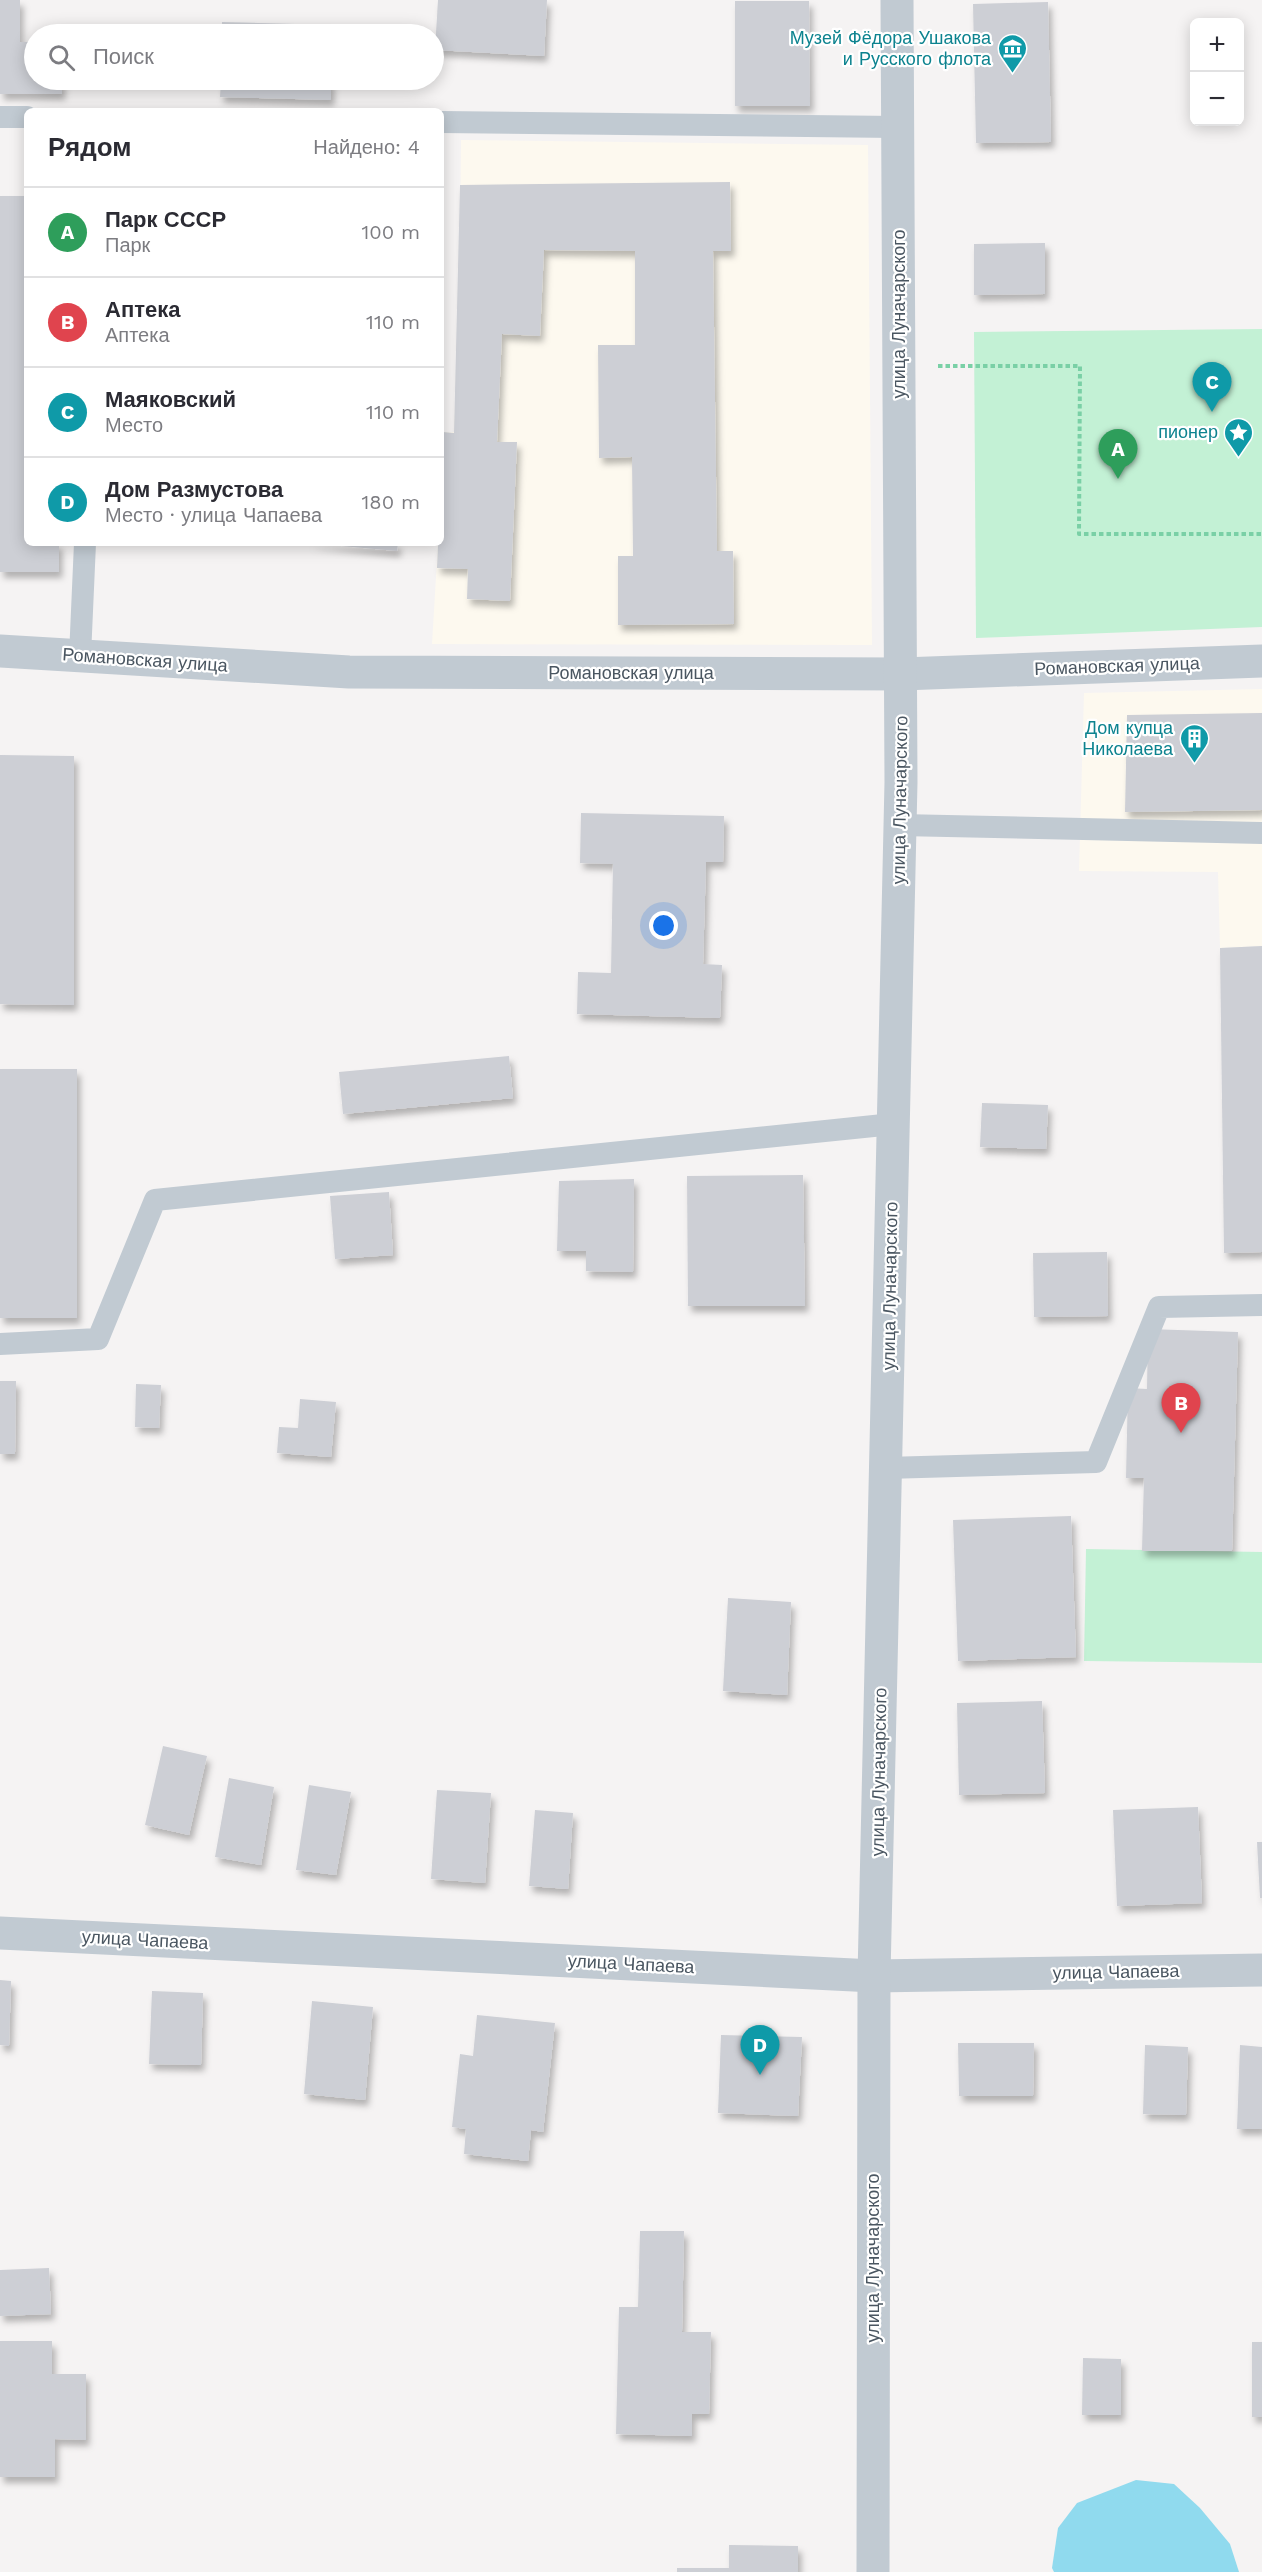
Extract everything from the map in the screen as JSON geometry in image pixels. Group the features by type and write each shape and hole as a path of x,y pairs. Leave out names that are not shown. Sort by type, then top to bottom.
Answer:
{"street":[{"name":"улица Луначарского","path":"873,2572 874,1976 902,674 897,0"},
{"name":"Романовская улица","path":"0,651 349,672 902,674 1262,661"},
{"name":"улица Чапаева","path":"0,1933 874,1976 1262,1970"}],"lane":[{"path":"0,117 24,117"},
{"path":"444,122 897,127"},
{"path":"80,656 85,546"},
{"path":"900,825 1262,833"},
{"path":"0,1344 98,1339 155,1200 893,1124"},
{"path":"886,1468 1096,1462 1159,1307 1262,1305"}],"path":[{"path":"899,366 1080,366 1079,534 1262,534"}],"shaded area":[{"path":"461,140 868,145 872,645 432,644 438,546 444,546 444,432 454,432"},
{"path":"1262,689 1262,946 1220,948 1218,872 1079,871 1084,693"}],"green space":[{"path":"1262,329 1262,627 976,638 974,332"},
{"path":"1086,1549 1262,1552 1262,1663 1084,1661"}],"water":[{"path":"1136,2480 1174,2484 1200,2508 1230,2544 1239,2572 1054,2572 1052,2568 1058,2528 1077,2503"}],"building":[{"path":"0,0 20,0 20,42 24,42 24,90 62,90 62,94 0,94"},
{"path":"438,0 547,0 544,56 444,50 444,24 437,24"},
{"path":"735,1 809,1 810,106 735,106"},
{"name":"Музей Фёдора Ушакова и Русского флота","path":"1048,2 1051,142 976,143 973,4"},
{"path":"222,22 296,24 222,24"},
{"path":"220,90 331,90 331,100 220,97"},
{"path":"730,182 731,251 713,251 717,551 733,551 734,624 618,625 618,556 633,556 632,457 599,458 598,345 635,345 635,251 544,250 540,336 502,334 497,442 517,442 510,601 467,599 468,569 437,568 438,546 444,546 444,432 454,433 460,185"},
{"path":"0,196 24,196 24,546 59,546 59,572 0,572"},
{"path":"1045,243 1045,294 974,295 974,244"},
{"path":"341,546 398,546 397,551"},
{"name":"Дом купца Николаева","path":"1262,713 1262,810 1125,812 1127,715"},
{"path":"0,755 74,756 74,1005 0,1004"},
{"path":"581,813 724,816 723,862 706,862 703,964 722,965 720,1018 577,1014 578,972 611,973 613,864 580,863"},
{"path":"1262,946 1262,1252 1224,1253 1220,948"},
{"path":"509,1056 513,1098 343,1114 339,1072"},
{"path":"0,1069 77,1069 77,1318 0,1318"},
{"path":"982,1103 1048,1105 1046,1149 980,1147"},
{"path":"803,1175 805,1306 688,1306 687,1176"},
{"path":"634,1179 633,1272 586,1271 586,1251 557,1251 559,1181"},
{"path":"389,1192 393,1255 335,1259 330,1196"},
{"path":"1107,1252 1108,1316 1034,1317 1033,1253"},
{"path":"1148,1329 1238,1332 1232,1551 1142,1551 1144,1478 1126,1478 1128,1388 1147,1389"},
{"path":"0,1381 16,1381 15,1454 0,1454"},
{"path":"136,1384 161,1385 159,1428 135,1427"},
{"path":"300,1399 336,1402 331,1457 277,1453 279,1427 298,1428"},
{"path":"1071,1516 1076,1657 958,1661 953,1520"},
{"path":"728,1598 791,1602 787,1695 723,1691"},
{"path":"1042,1701 1045,1793 959,1795 957,1703"},
{"path":"163,1746 207,1756 189,1835 145,1825"},
{"path":"229,1778 274,1787 261,1865 215,1857"},
{"path":"309,1785 351,1792 336,1875 296,1870"},
{"path":"437,1790 491,1793 485,1883 431,1879"},
{"path":"1198,1807 1202,1903 1117,1906 1113,1810"},
{"path":"535,1810 573,1813 568,1889 529,1886"},
{"path":"1257,1842 1262,1842 1262,1898 1260,1898"},
{"path":"0,1980 11,1981 9,2046 0,2045"},
{"path":"152,1991 203,1993 201,2065 149,2064"},
{"path":"312,2001 373,2007 365,2100 304,2094"},
{"path":"477,2015 555,2023 543,2132 531,2130 528,2161 464,2154 466,2129 452,2127 460,2054 473,2056"},
{"path":"721,2035 802,2037 798,2116 718,2113"},
{"path":"958,2043 1034,2043 1033,2096 959,2096"},
{"path":"1145,2045 1188,2047 1186,2115 1143,2114"},
{"path":"1240,2045 1262,2047 1262,2129 1237,2129"},
{"path":"640,2231 684,2231 682,2332 711,2332 709,2414 692,2414 692,2436 616,2434 619,2307 638,2307"},
{"path":"49,2268 51,2314 0,2316 0,2270"},
{"path":"0,2341 52,2341 52,2374 86,2374 86,2440 55,2439 55,2477 0,2477"},
{"path":"1252,2342 1262,2342 1262,2417 1252,2417"},
{"path":"1083,2358 1121,2359 1121,2415 1082,2415"},
{"path":"729,2545 798,2546 798,2572 677,2572 677,2568 729,2568"}],"place":[{"name":"Музей Фёдора Ушакова и Русского флота","path":"1012,74"},
{"name":"Маяковский","path":"1212,412"},
{"name":"пионер","path":"1239,458"},
{"name":"Парк СССР","path":"1118,479"},
{"name":"Дом купца Николаева","path":"1194,764"},
{"name":"Аптека","path":"1181,1433"},
{"name":"Дом Размустова","path":"760,2075"}]}
